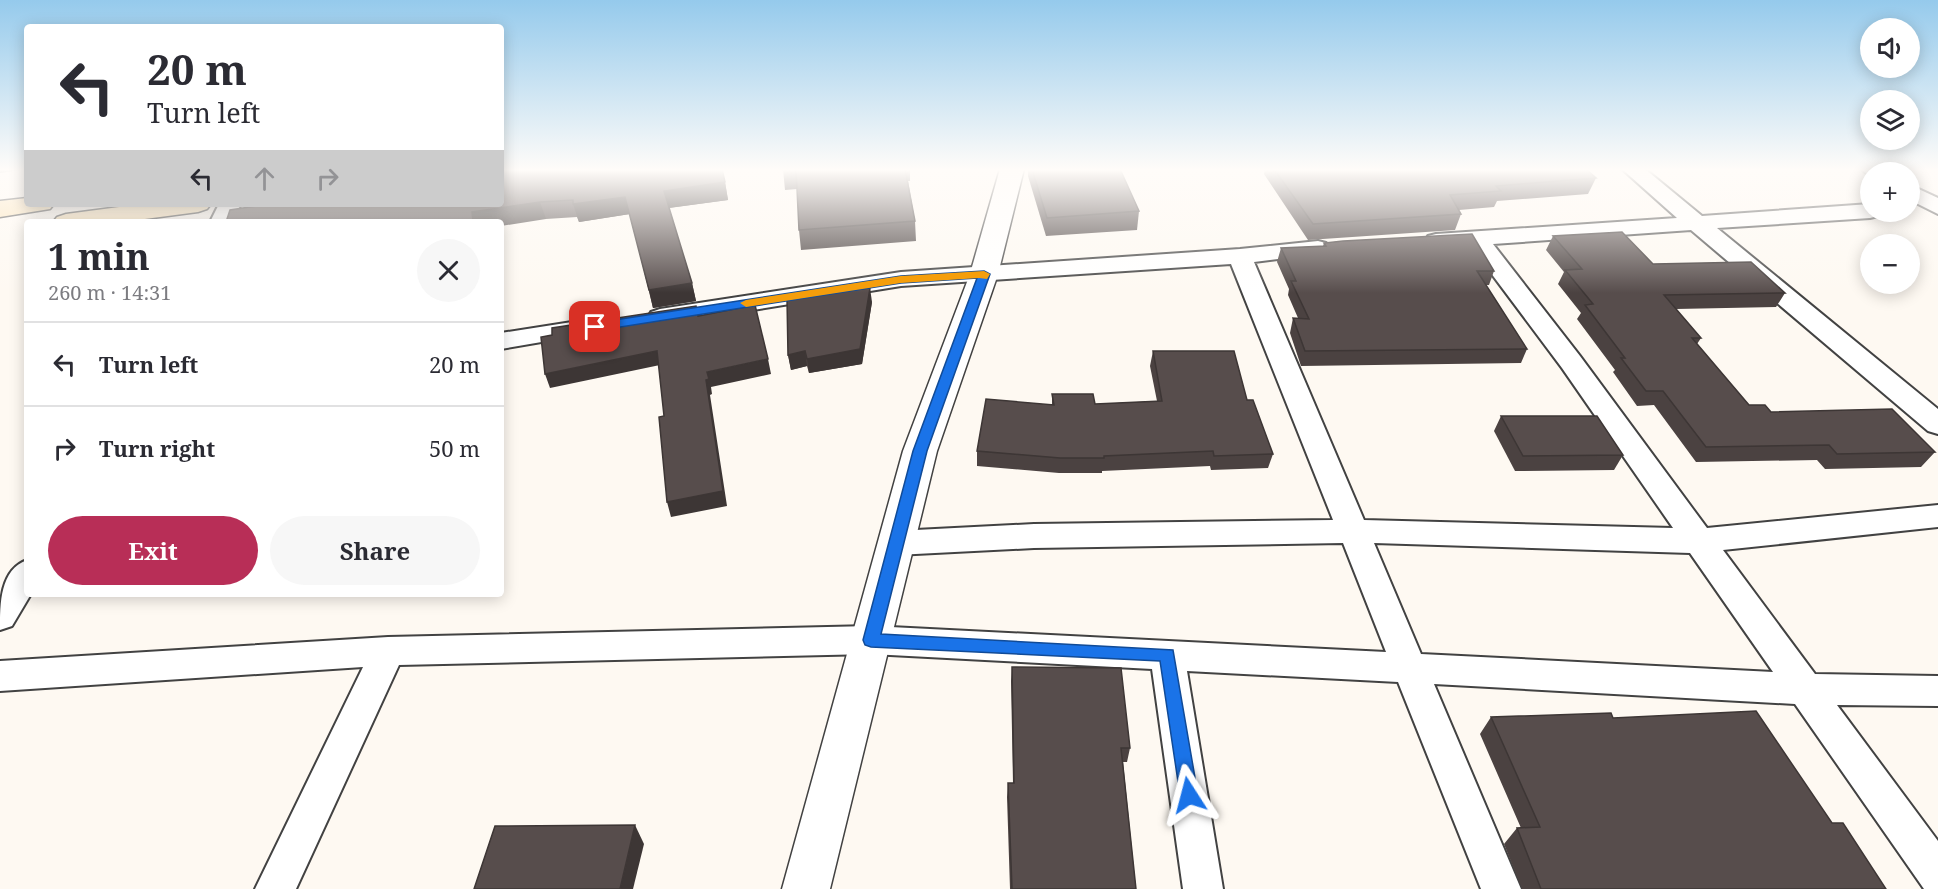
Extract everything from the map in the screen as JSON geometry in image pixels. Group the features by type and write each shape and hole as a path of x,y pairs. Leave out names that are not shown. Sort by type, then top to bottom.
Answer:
{"main road":[{"path":"88,219 150,210"},
{"path":"0,231 24,228"}],"street":[{"path":"806,889 920,451 984,274 1001,210"},
{"path":"1680,210 1938,424"},
{"path":"1419,242 1860,212"},
{"path":"1477,239 1571,362 1938,875"},
{"path":"642,320 901,279 1240,256 1339,246"},
{"path":"1240,256 1501,889"},
{"path":"504,341 618,323"},
{"path":"896,543 1034,536 1354,531 1699,541 1938,516"},
{"path":"0,616 24,578"},
{"path":"7,682 388,651 871,640 1804,689 1938,691"},
{"path":"275,889 388,651"},
{"path":"1167,655 1203,889"}],"building":[{"path":"230,210 482,210 472,212 473,219 227,219"},
{"path":"628,210 670,210 692,283 649,290"},
{"path":"798,210 913,210 915,221 799,230"},
{"path":"1045,210 1139,211 1047,218"},
{"path":"1303,210 1459,210 1461,214 1313,224"},
{"path":"1622,232 1653,264 1751,262 1785,293 1664,295 1701,338 1692,338 1749,405 1765,405 1771,412 1892,409 1935,452 1837,454 1829,445 1706,447 1663,391 1646,391 1621,358 1625,358 1585,305 1593,304 1565,270 1582,269 1553,236"},
{"path":"1472,234 1494,271 1477,271 1527,349 1305,351 1293,318 1309,319 1291,281 1296,281 1281,248 1326,246 1324,243 1343,241"},
{"path":"870,288 860,349 807,359 805,351 788,355 787,299 790,298 789,296"},
{"path":"755,305 768,359 707,372 709,379 706,380 723,491 667,502 659,417 664,416 657,351 545,374 541,337 552,335 552,328 696,306 698,316"},
{"path":"1153,351 1234,351 1247,400 1253,400 1273,454 1214,456 1213,451 1104,456 1104,458 1060,458 977,451 986,399 1054,405 1052,394 1093,394 1095,404 1162,401"},
{"path":"1501,416 1597,416 1623,455 1523,456"},
{"path":"1012,667 1121,668 1130,748 1121,748 1136,889 1012,889 1008,783 1014,783"},
{"path":"1756,711 1832,823 1843,823 1886,889 1541,889 1517,828 1540,827 1491,717 1611,713 1613,718"},
{"path":"635,825 620,889 474,889 495,826"}],"slow traffic":[{"path":"746,303 901,279 984,274 983,277"}],"route":[{"path":"595,327 901,279 984,274 920,451 871,640 1167,655 1189,795"}]}
